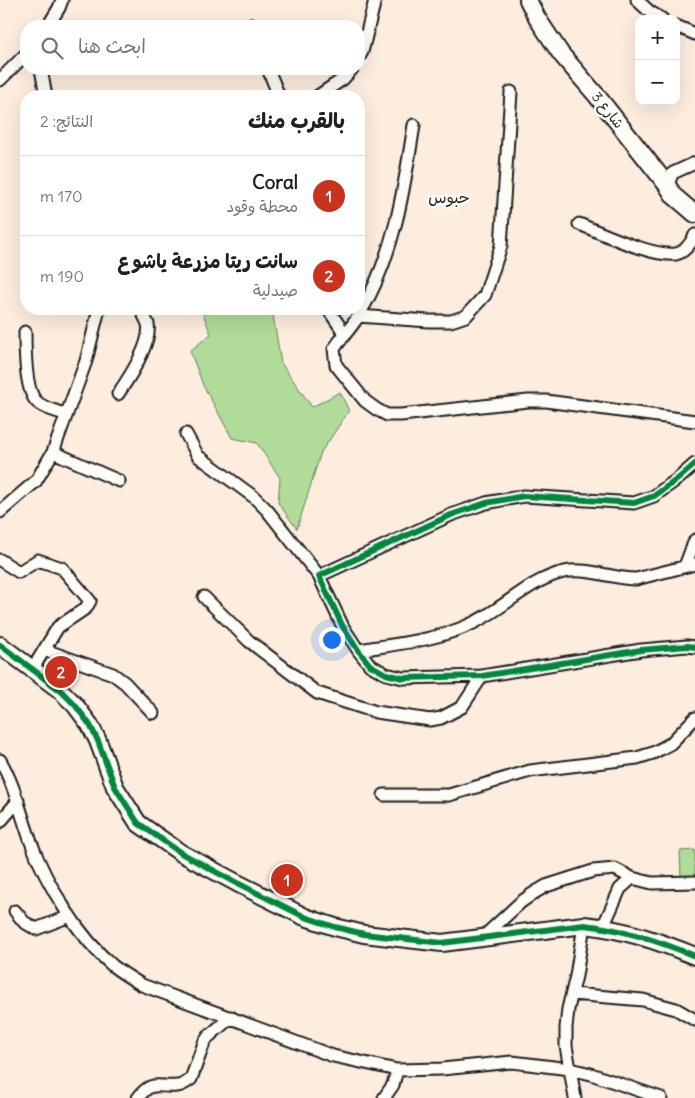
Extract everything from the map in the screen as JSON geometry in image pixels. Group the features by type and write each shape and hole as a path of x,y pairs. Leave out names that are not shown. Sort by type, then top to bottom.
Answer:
{"street":[{"path":"52,20 62,0"},
{"path":"365,41 375,0"},
{"name":"شارع 3","path":"528,0 537,18 561,54 597,96 674,196 695,214"},
{"path":"636,0 655,15"},
{"path":"680,28 695,34"},
{"path":"0,80 20,60"},
{"path":"42,75 45,90"},
{"path":"270,75 277,90"},
{"path":"327,90 343,80 347,75"},
{"path":"511,92 502,246 485,295 466,316 450,321 358,316 334,349 336,365 365,401 376,410 388,415 401,416 528,400 695,421"},
{"path":"365,303 373,288 402,202 414,125"},
{"path":"667,185 673,173 695,163"},
{"path":"579,224 655,252 677,254 685,249 695,235"},
{"path":"0,512 36,481 53,452 86,361 98,315"},
{"path":"118,394 130,376 146,342 148,326 144,315"},
{"path":"332,315 345,334"},
{"path":"24,332 25,354 31,393 37,402 66,415"},
{"path":"186,434 198,456 267,510 319,576 343,627 358,650 370,665 386,674 403,678 482,676 641,650 695,647"},
{"path":"53,452 119,481"},
{"path":"319,576 452,515 486,503 524,496 634,503 654,496 695,464"},
{"path":"358,650 428,638 457,630 486,616 541,580 565,572 581,571 636,579 647,578 690,565 695,540"},
{"path":"0,560 19,572 38,560 62,568 90,601 86,608 58,627 32,670"},
{"path":"204,597 249,641 317,693 376,712 430,720 441,718 462,707 482,676"},
{"path":"0,645 60,690 75,705 90,725 115,787 138,823 181,853 305,917 335,927 372,935 442,943 480,940 584,926 603,927 625,931 695,956"},
{"path":"45,650 113,674 125,682 153,713"},
{"path":"384,795 449,795 530,771 637,758 653,753 670,744 695,718"},
{"path":"0,760 18,801 31,844 51,885 70,916 114,966 142,986 333,1056 398,1070 442,1069 512,1062 570,1069 591,1074 654,1097"},
{"path":"0,822 18,801"},
{"path":"480,940 521,902 546,886 593,871 615,869 632,878 652,883 695,882"},
{"path":"603,927 620,890 632,878"},
{"path":"15,910 24,922 36,929 70,916"},
{"path":"575,1098 566,1046 566,1028 584,926"},
{"path":"572,994 643,1000 676,1009 695,1020"},
{"path":"138,1098 147,1087 155,1085 178,1086 191,1079 208,1037 230,1017"},
{"path":"384,1098 393,1085 398,1070"}],"green space":[{"path":"203,315 273,315 281,363 312,407 340,392 349,411 321,452 297,529 278,503 280,478 257,443 232,438 203,385 190,351 211,334"},
{"path":"695,850 695,877 681,877 680,851"}],"cycle path":[{"path":"695,464 654,496 634,503 524,496 486,503 451,515 319,576 343,627 370,665 386,674 403,678 482,676 641,650 695,647"},
{"path":"0,645 60,690 75,705 90,725 115,787 138,823 181,853 305,917 364,934 442,943 584,925 613,929 640,936 695,956"}],"place":[{"name":"سانت ريتا مزرعة ياشوع","path":"61,672"},
{"name":"Coral","path":"287,880"}],"district":[{"name":"حبوس","path":"449,197"}]}
